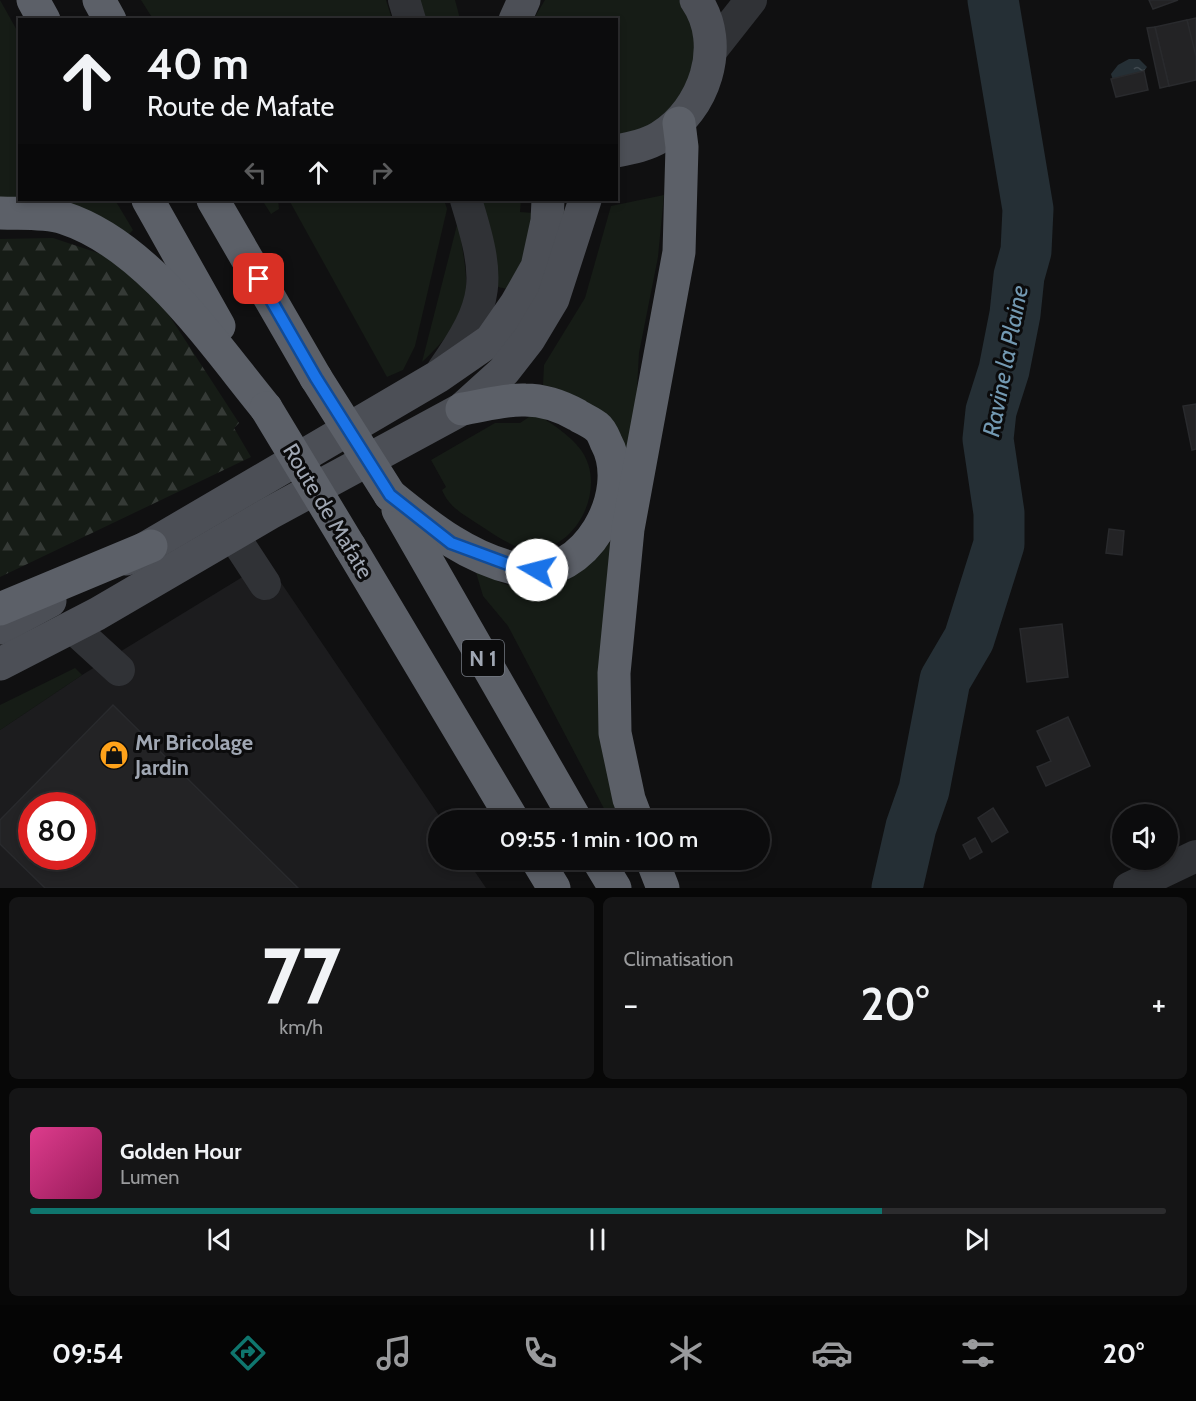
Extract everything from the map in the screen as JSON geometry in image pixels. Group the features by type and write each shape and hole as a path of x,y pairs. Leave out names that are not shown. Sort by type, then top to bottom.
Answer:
{"highway":[{"path":"33,0 43,18"},
{"path":"99,0 109,18"},
{"path":"633,810 615,734 614,673 628,530 680,252 682,147 679,123"},
{"name":"Route de Mafate","path":"149,201 266,408 507,810"},
{"name":"N 1","path":"214,201 316,378 390,495 570,810"},
{"path":"0,213 63,218 123,248 183,305 266,408"},
{"path":"390,495 451,543 524,570 550,568 570,561 586,545 600,526 615,480 611,450 598,428 560,406 525,400 462,409"},
{"path":"0,609 151,546"},
{"path":"543,870 554,888"},
{"path":"604,870 615,888"},
{"path":"656,870 663,888"}],"main road":[{"path":"618,151 638,147 660,138 679,123 696,102 703,86 710,52 708,27 696,0"},
{"path":"0,628 151,546 439,376 491,340 516,304 537,267 547,221 548,201"},
{"path":"0,664 72,627 233,534 462,409 504,371 529,339 553,298 585,201"}],"street":[{"path":"404,0 409,18"},
{"path":"710,52 739,0"},
{"path":"710,52 751,0"},
{"path":"439,376 469,333 483,296 480,246 466,201"},
{"path":"233,534 265,584"},
{"path":"72,627 119,670"},
{"path":"1129,888 1196,856"}],"shaded area":[{"path":"267,562 435,810 428,810 428,870 474,870 486,888 0,888 0,730 82,675"}],"green space":[{"path":"0,0 18,32 18,201 116,201 133,230 127,236 0,203"},
{"path":"141,0 386,0 392,18 152,18"},
{"path":"416,0 455,0 460,18 422,18"},
{"path":"545,0 679,0 688,12 697,37 687,93 644,131 618,137 618,18 534,18"},
{"path":"664,195 658,257 639,353 633,460 605,422 586,403 560,390 543,385 544,365 585,298 611,206"},
{"path":"263,201 278,201 279,209 271,214"},
{"path":"290,201 444,201 447,209 415,346 403,370 387,377"},
{"path":"477,201 521,201 520,212 534,213 522,263 507,289 494,286"},
{"path":"458,221 465,265 465,298 461,313 453,328 422,362"},
{"path":"53,238 104,255 152,289 239,423 234,428 251,457 0,577 0,239"},
{"path":"535,413 576,444 588,464 591,480 590,496 576,526 565,538 551,546 529,550 493,534 454,507 445,497 442,490 446,487 431,460 495,423 520,423"},
{"path":"613,538 622,810 605,810 508,626 483,596 475,569 508,585 523,588 538,587 553,584 581,570"},
{"path":"75,668 82,675 0,730 0,705"}],"water":[{"path":"1129,59 1139,59 1147,67 1143,72 1114,83 1111,74 1118,65"}],"building":[{"path":"1149,0 1178,0 1153,9"},
{"path":"1196,18 1196,56 1195,57 1187,20"},
{"path":"1187,20 1196,56 1196,80 1169,86 1155,27"},
{"path":"1155,27 1169,86 1160,88 1147,28"},
{"path":"1144,71 1148,90 1116,97 1111,79"},
{"path":"1196,404 1196,449 1192,450 1183,406"},
{"path":"1109,529 1124,531 1122,555 1106,553"},
{"path":"1062,624 1068,677 1027,682 1020,629"},
{"name":"Mr Bricolage Jardin","path":"113,705 298,888 45,888 27,870 96,870 96,792 28,792"},
{"path":"1068,717 1090,766 1046,786 1037,767 1051,761 1037,731"},
{"name":"Mr Bricolage Jardin","path":"18,802 18,862 0,844 0,820"},
{"path":"993,808 1008,832 992,842 978,818"},
{"path":"975,838 982,852 970,859 963,845"}],"waterway":[{"name":"Ravine la Plaine","path":"897,888 911,827 924,790 945,680 969,639 999,544 999,513 988,439 991,411 1004,370 1015,314 1019,276 1026,251 1028,209 993,0"}],"place":[{"name":"Mr Bricolage Jardin","path":"114,755"}],"route":[{"path":"259,279 316,378 390,495 451,543 488,559 524,570 537,570"}]}
